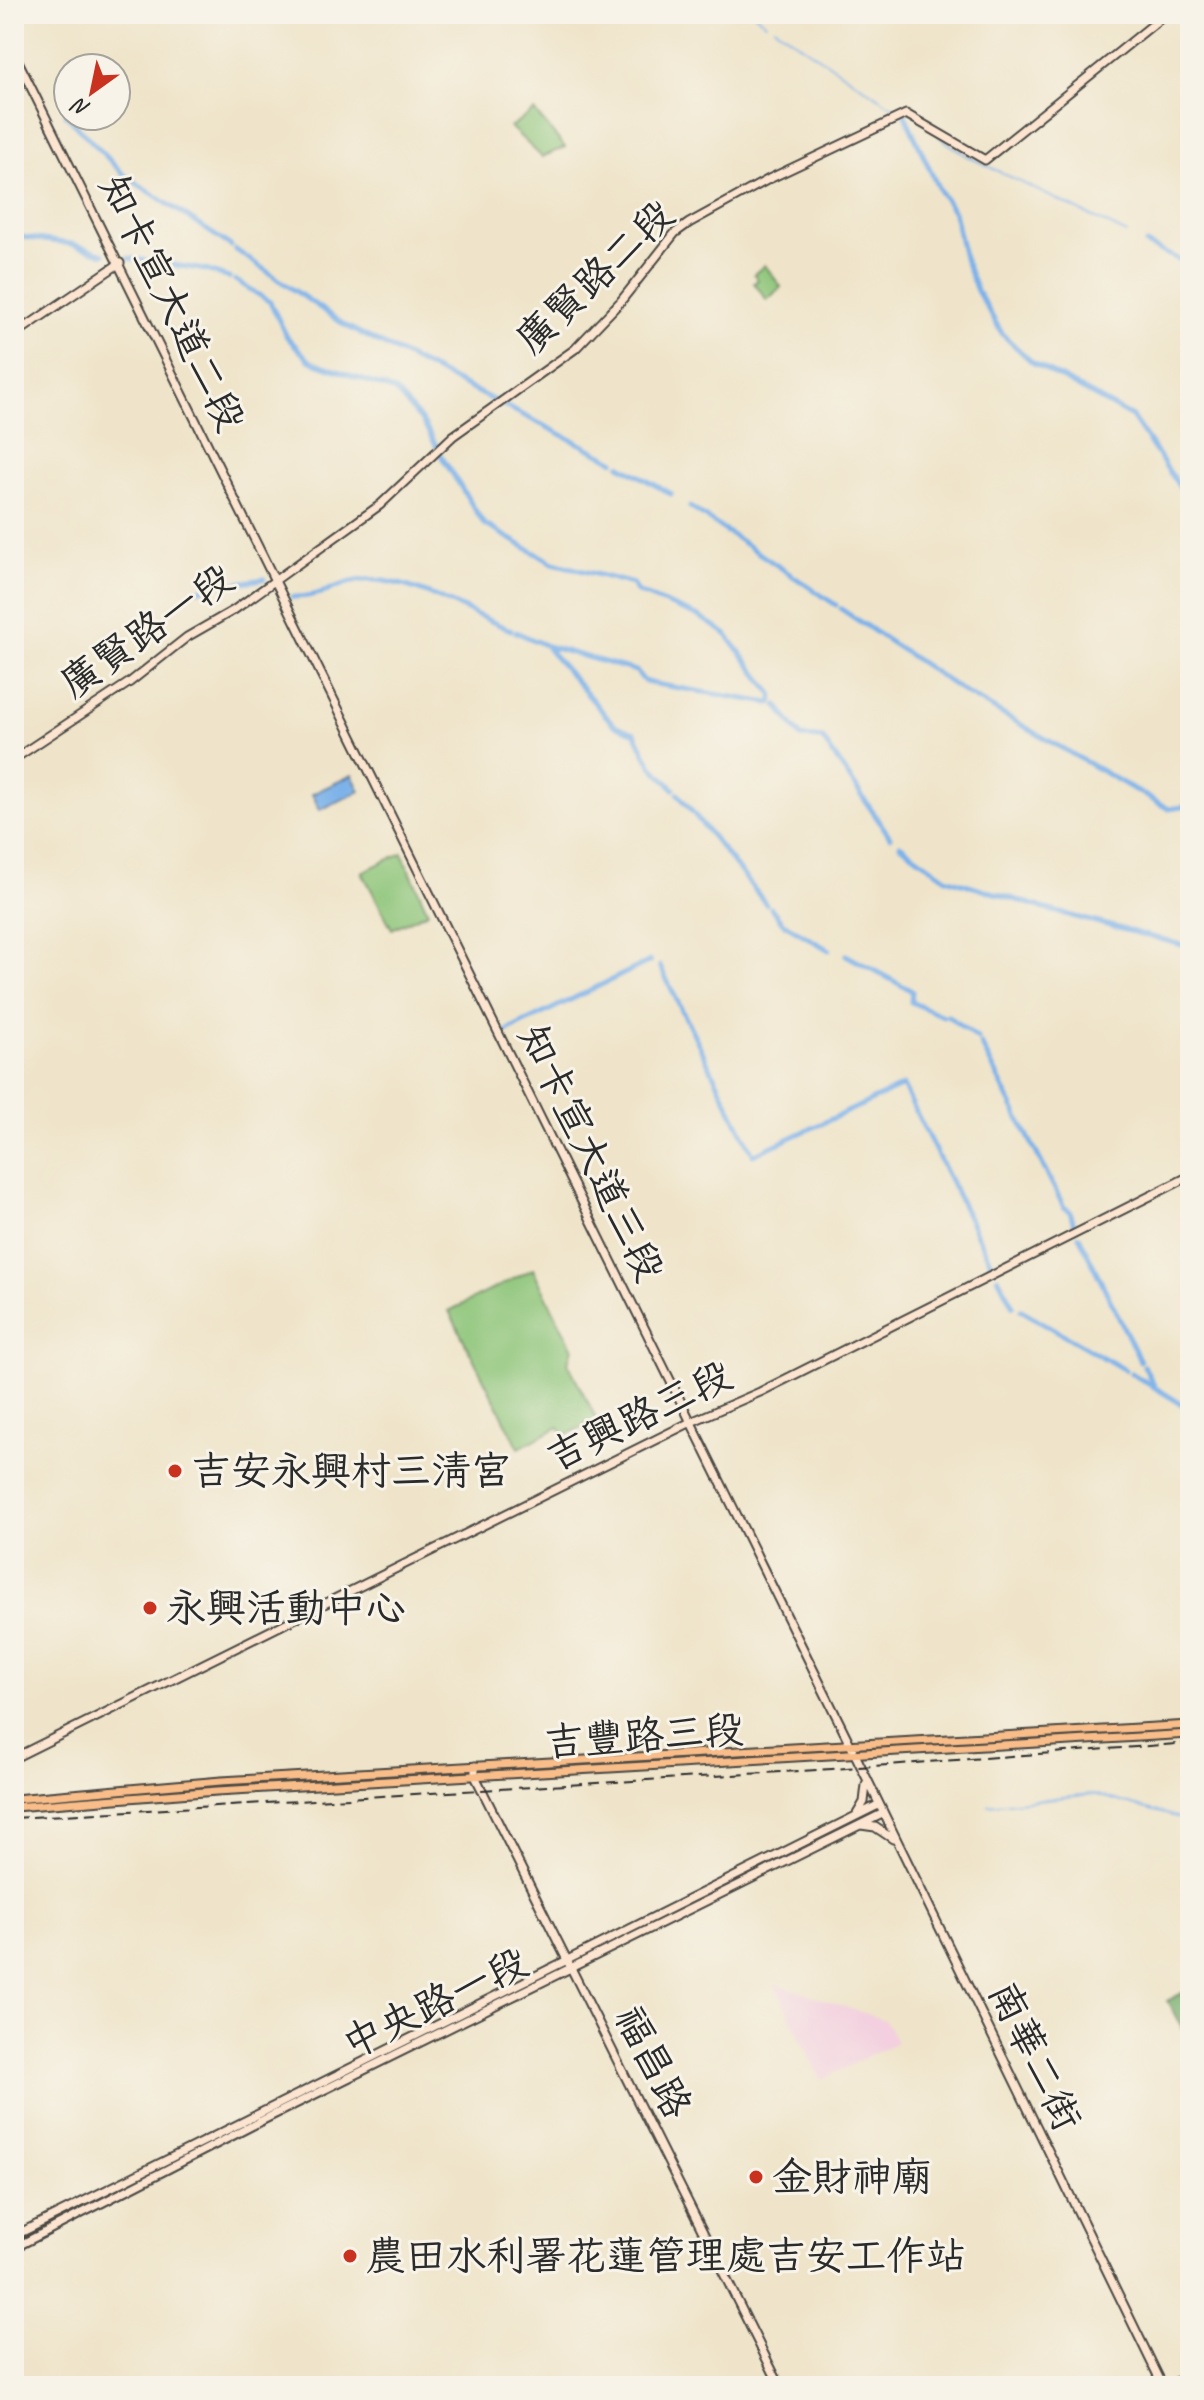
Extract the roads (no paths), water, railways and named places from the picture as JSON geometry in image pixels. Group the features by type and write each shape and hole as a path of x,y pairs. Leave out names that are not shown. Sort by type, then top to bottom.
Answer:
{"main road":[{"name":"吉豐路三段","path":"14,1807 1190,1725"},
{"name":"吉豐路三段","path":"14,1799 475,1766 1190,1734"},
{"path":"1165,2386 1190,2375"},
{"path":"1181,2386 1190,2382"}],"street":[{"name":"廣賢路二段","path":"274,579 364,517 453,436 575,349 647,271 675,233 689,223 769,179 906,114 985,160 1166,14"},
{"name":"知卡宣大道二段","path":"14,53 274,579"},
{"path":"14,335 120,263"},
{"name":"廣賢路一段","path":"14,759 274,579"},
{"name":"知卡宣大道三段","path":"274,579 852,1749"},
{"name":"吉興路三段","path":"14,1758 691,1422 760,1392 1190,1176"},
{"name":"南華二街","path":"852,1749 894,1840 1165,2386"},
{"name":"福昌路","path":"475,1766 475,1776 780,2386"},
{"path":"856,1815 864,1802 866,1783"},
{"name":"中央路一段","path":"14,2248 570,1966 878,1805"},
{"name":"中央路一段","path":"14,2236 882,1814"},
{"path":"859,1824 875,1827 894,1840"}],"water":[{"path":"352,775 360,791 320,810 312,794"}],"waterway":[{"path":"754,14 766,23"},
{"path":"774,27 899,111"},
{"path":"905,115 940,192 954,212 964,258 977,291 1003,335 1032,362 1132,417 1190,502"},
{"path":"82,132 123,174 231,246"},
{"path":"939,137 969,157 1127,234"},
{"path":"14,236 72,244 104,254"},
{"path":"1146,244 1190,265"},
{"path":"236,250 346,326 495,401"},
{"path":"128,258 206,270 229,278"},
{"path":"235,280 270,302 287,337 310,361 395,391 422,421 437,447"},
{"path":"505,406 614,461"},
{"path":"440,454 484,524 553,563 633,584 637,592 700,617 726,634 773,695 771,703"},
{"path":"620,465 671,494"},
{"path":"690,507 836,605"},
{"path":"224,585 264,579"},
{"path":"292,597 313,595 354,581 380,580 418,590 511,630"},
{"path":"196,590 212,587"},
{"path":"841,609 964,692 1140,793"},
{"path":"516,632 547,646 636,671 644,681 769,703"},
{"path":"547,648 614,725 635,733 651,765 674,789"},
{"path":"777,705 801,737 822,738 890,837"},
{"path":"678,794 766,904"},
{"path":"1144,795 1169,809 1190,806"},
{"path":"900,845 946,878 1040,907"},
{"path":"771,908 783,923 829,950"},
{"path":"1042,908 1190,947"},
{"path":"846,955 912,991 911,1002 943,1016"},
{"path":"505,1032 650,961"},
{"path":"660,966 751,1150"},
{"path":"948,1016 978,1039"},
{"path":"981,1044 1064,1207 1070,1211 1075,1228"},
{"path":"753,1155 903,1086 993,1267"},
{"path":"1079,1236 1140,1361"},
{"path":"998,1277 1013,1306"},
{"path":"1021,1310 1125,1370"},
{"path":"1144,1366 1155,1387"},
{"path":"1131,1373 1190,1409"},
{"path":"988,1805 1093,1794 1190,1821"}],"railway":[{"path":"14,1818 832,1769 1190,1743"}],"place":[{"name":"吉安永興村三清宮","path":"175,1471"},
{"name":"永興活動中心","path":"150,1608"},
{"name":"金財神廟","path":"756,2177"},
{"name":"農田水利署花蓮管理處吉安工作站","path":"350,2256"}]}
